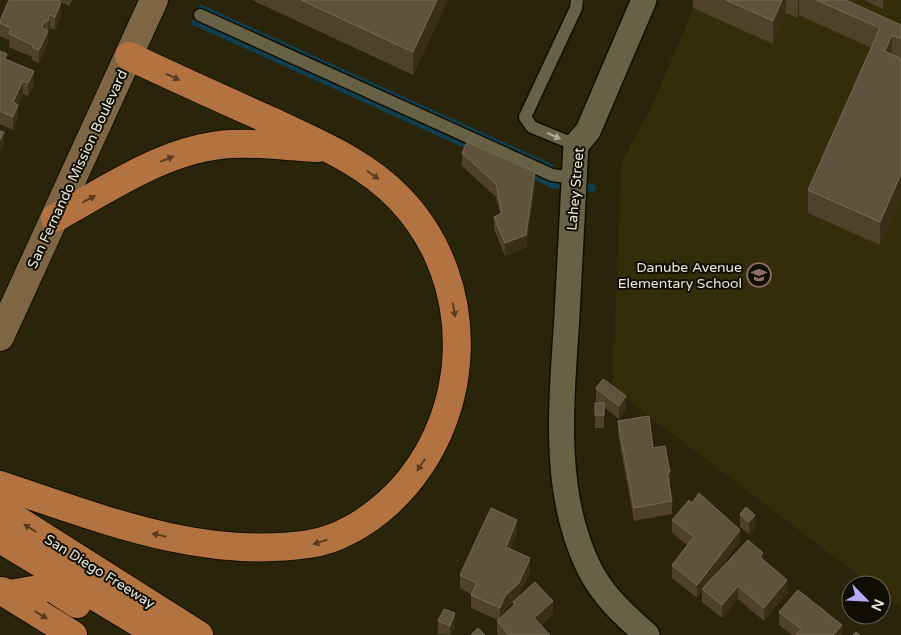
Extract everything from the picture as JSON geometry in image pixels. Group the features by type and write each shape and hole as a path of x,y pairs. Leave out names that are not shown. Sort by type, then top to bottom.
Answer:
{"highway":[{"path":"0,485 129,528 194,543 261,549 313,544 336,536 364,522 407,485 434,443 452,393 457,362 458,335 449,284 439,256 413,214 382,181 332,149 129,56"},
{"path":"55,218 148,167 184,152 211,146 249,144 332,149"},
{"name":"San Diego Freeway","path":"0,509 199,635"},
{"path":"0,539 158,635"},
{"path":"4,592 51,587 125,635"},
{"path":"4,592 73,635"}],"main road":[{"name":"San Fernando Mission Boulevard","path":"2,327 55,218 154,0"}],"street":[{"name":"Lahey Street","path":"644,0 588,131 576,145 561,450 568,502 588,567 606,596 647,635"}],"lane":[{"path":"576,145 532,127 525,116 576,8 577,0"},
{"path":"200,15 552,175 574,178"}],"shaded area":[{"name":"Danube Avenue Elementary School","path":"697,0 901,0 901,608 891,600 891,575 858,575 612,388 622,161 653,103"}],"water":[{"path":"200,4 554,165 550,187 191,24"}],"building":[{"path":"9,0 57,0 61,2 55,17 50,15 48,21 45,20 42,28 48,31 39,50 32,47 33,45 9,34 11,28 0,23"},
{"path":"301,0 437,0 413,52"},
{"path":"726,0 782,0 773,21"},
{"path":"816,0 846,0 901,25 901,39 892,35 885,51 901,59 901,174 880,222 808,190 880,28"},
{"path":"0,51 7,54 5,59 34,71 28,83 23,81 13,102 18,105 13,117 0,111"},
{"path":"0,131 4,132 0,140"},
{"path":"467,142 535,172 526,235 505,243 494,217 502,213 496,184 462,153"},
{"path":"603,379 626,396 619,406 596,388"},
{"path":"595,403 604,403 604,415 595,415"},
{"path":"649,416 653,448 665,446 670,472 667,473 672,501 634,508 618,421"},
{"path":"699,493 740,530 697,585 672,565 694,537 672,520 689,500 692,503"},
{"path":"746,507 755,515 749,522 740,514"},
{"path":"491,508 517,520 506,547 530,558 519,583 505,596 500,608 471,595 477,583 460,575"},
{"path":"748,540 763,553 760,557 787,580 764,608 738,586 722,605 702,589"},
{"path":"535,582 553,601 534,618 550,635 509,635 497,621 515,604 513,602"},
{"path":"798,590 842,625 833,635 796,635 801,629 779,612"},
{"path":"444,609 455,613 450,626 438,621"},
{"path":"478,628 485,635 471,635"}],"waterway":[{"path":"544,177 550,184 592,188"}],"place":[{"name":"Danube Avenue Elementary School","path":"759,275"}]}
